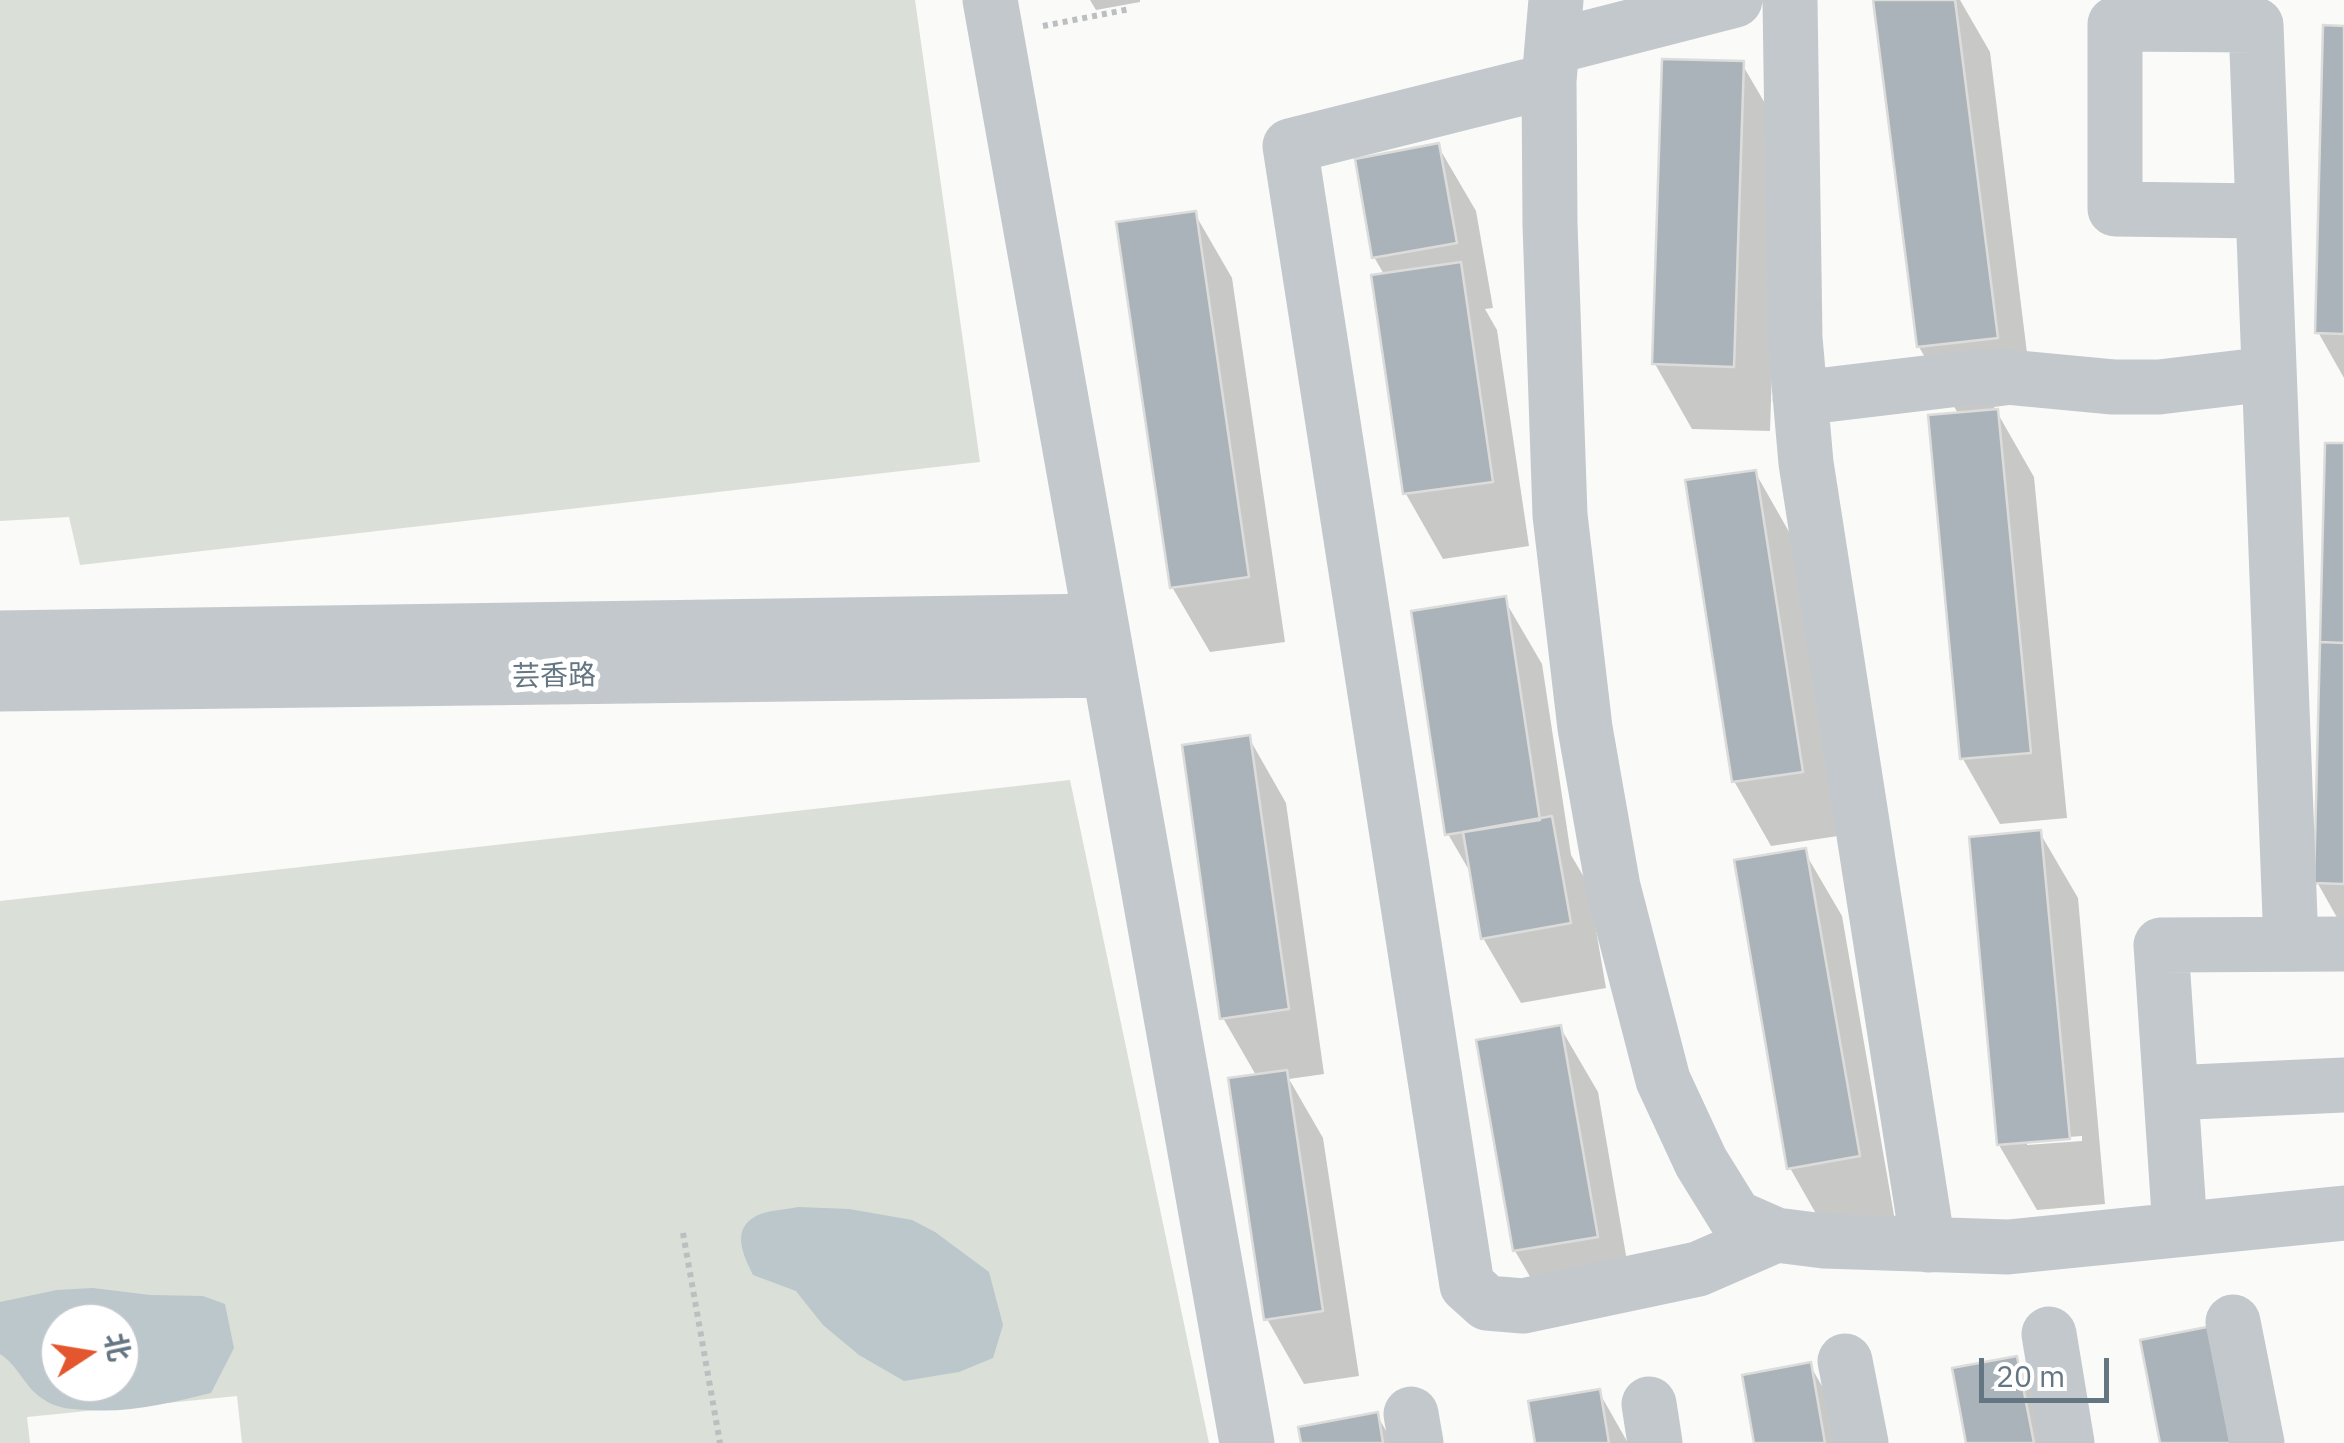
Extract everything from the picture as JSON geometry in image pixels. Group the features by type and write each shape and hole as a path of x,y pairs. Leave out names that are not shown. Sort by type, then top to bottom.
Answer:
{"street":[{"path":"1736,0 1552,43 1290,146 1467,1285 1487,1303 1523,1306 1698,1269 1776,1234"},
{"path":"1790,0 1795,338 1806,463 1928,1244"},
{"path":"2180,1230 2161,946 2318,944 2268,374 2256,13 2115,24 2115,209 2262,210"},
{"path":"993,18 1247,1443"},
{"path":"1552,43 1550,224 1560,515 1585,728 1613,887 1663,1080 1702,1162 1735,1217 1776,1234 1824,1242 2008,1247 2344,1213"},
{"path":"1800,398 1967,378 2159,387 2268,374"},
{"name":"芸香路","path":"0,638 1103,646"},
{"name":"芸香路","path":"0,684 1103,646"},
{"path":"2172,1093 2344,1086"},
{"path":"2233,1322 2256,1443"},
{"path":"2048,1334 2067,1443"},
{"path":"1845,1361 1861,1443"}],"path":[{"path":"993,18 1130,10"},
{"path":"683,1233 720,1443"}],"shaded area":[{"path":"0,0 915,0 980,462 80,565 69,517 0,521"},
{"path":"1070,780 1209,1443 242,1443 237,1396 27,1417 30,1443 0,1443 0,901"},
{"path":"798,1207 849,1209 912,1220 989,1272 1003,1325 993,1358 959,1372 904,1381 859,1355 823,1325 796,1291 753,1275 741,1244 743,1228 760,1214"},
{"path":"93,1288 203,1296 225,1304 234,1348 211,1393 119,1410 59,1407 50,1403 140,1403 140,1303 40,1303 40,1396 0,1354 0,1302 57,1290"}],"building":[{"path":"1873,0 1955,0 1998,338 1917,347"},
{"path":"2323,25 2344,26 2344,334 2315,333"},
{"path":"1662,59 1744,61 1734,367 1652,364"},
{"path":"1439,143 1457,243 1372,258 1355,159"},
{"path":"1196,211 1249,577 1170,588 1116,222"},
{"path":"1461,262 1493,482 1403,494 1371,275"},
{"path":"1998,409 2031,753 1960,759 1928,415"},
{"path":"2325,443 2344,443 2344,643 2320,642"},
{"path":"1756,470 1803,772 1732,782 1685,480"},
{"path":"1506,596 1540,820 1445,835 1411,611"},
{"path":"2320,642 2344,643 2344,884 2314,883"},
{"path":"1250,735 1289,1009 1220,1019 1182,745"},
{"path":"1552,816 1571,923 1481,939 1463,832"},
{"path":"2041,830 2070,1139 1997,1145 1969,837"},
{"path":"1806,848 1860,1156 1787,1169 1734,860"},
{"path":"1561,1025 1598,1237 1513,1251 1476,1040"},
{"path":"1287,1070 1323,1311 1264,1320 1228,1078"},
{"path":"2212,1326 2235,1443 2160,1443 2140,1340"},
{"path":"2017,1356 2034,1443 1966,1443 1952,1368"},
{"path":"1811,1362 1825,1443 1754,1443 1742,1375"},
{"path":"1600,1389 1609,1443 1535,1443 1528,1401"},
{"path":"1378,1412 1383,1443 1301,1443 1298,1427"}]}
